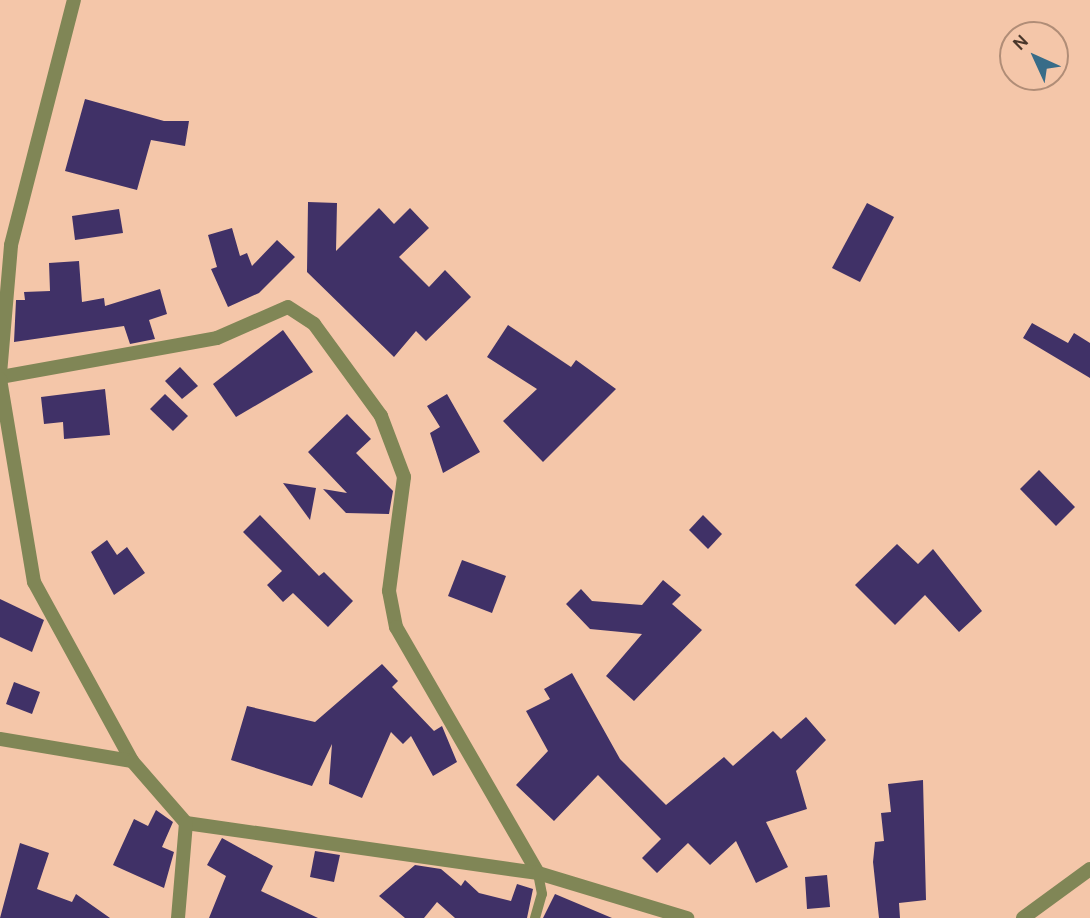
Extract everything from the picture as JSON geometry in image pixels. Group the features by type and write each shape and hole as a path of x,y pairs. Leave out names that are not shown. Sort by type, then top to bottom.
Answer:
{"street":[{"path":"74,0 11,245 0,377 34,582 132,761 186,822 538,873 687,918"},
{"path":"0,377 217,338 288,307 314,324 381,416 404,477 389,591 396,627 538,873"},
{"path":"0,739 132,761"},
{"path":"178,918 186,822"},
{"path":"1023,918 1090,869"}],"lane":[{"path":"535,918 538,873"}],"building":[{"path":"85,99 164,121 189,121 185,146 151,140 137,190 65,171"},
{"path":"308,202 337,203 336,251 379,208 394,224 410,208 429,228 399,257 429,287 445,270 471,297 426,341 416,331 394,357 307,272"},
{"path":"867,203 894,217 860,282 832,268"},
{"path":"119,209 123,233 75,240 72,216"},
{"path":"232,228 240,256 247,253 252,266 277,240 295,257 259,293 228,307 211,269 217,267 208,235"},
{"path":"79,261 82,302 104,298 105,306 160,289 167,314 149,320 155,339 130,344 124,326 14,342 16,300 25,300 24,292 50,291 49,263"},
{"path":"1032,323 1068,343 1074,333 1090,343 1090,378 1023,338"},
{"path":"508,325 571,367 576,360 616,389 543,462 503,421 537,389 487,357"},
{"path":"283,330 313,372 236,417 213,384"},
{"path":"180,367 198,386 182,399 165,381"},
{"path":"105,389 110,435 64,439 63,422 44,424 41,397"},
{"path":"165,394 188,416 173,431 150,409"},
{"path":"447,394 480,452 443,473 430,433 440,427 427,406"},
{"path":"347,414 371,439 356,453 393,491 389,514 346,513 323,489 347,493 308,452"},
{"path":"1039,470 1075,507 1056,526 1020,489"},
{"path":"283,483 316,488 310,520"},
{"path":"260,515 319,576 324,572 353,601 328,627 293,593 283,602 267,585 282,571 243,532"},
{"path":"703,515 722,534 708,549 689,530"},
{"path":"107,540 117,555 127,547 145,573 114,595 91,552"},
{"path":"897,544 918,564 933,549 982,611 959,632 925,595 895,625 855,585"},
{"path":"462,560 506,576 492,613 448,596"},
{"path":"663,580 681,595 672,604 702,630 634,701 606,676 642,634 590,629 566,604 581,589 592,601 642,605"},
{"path":"0,599 44,620 32,652 0,637"},
{"path":"382,664 398,681 392,687 434,731 442,726 457,762 433,776 411,736 403,744 391,732 362,798 329,784 332,744 312,786 231,760 247,706 315,722"},
{"path":"572,673 620,759 666,805 724,757 733,766 773,731 781,739 806,717 826,740 796,771 807,809 766,822 788,867 756,883 736,841 710,865 688,843 657,873 642,858 661,839 598,775 554,821 516,785 548,751 526,711 550,699 544,689"},
{"path":"14,682 40,692 32,714 6,704"},
{"path":"923,780 926,900 899,903 900,918 879,918 873,862 875,842 884,841 881,813 891,812 888,784"},
{"path":"156,810 173,822 162,847 174,852 164,888 113,865 134,819 148,826"},
{"path":"222,838 273,866 261,891 318,918 209,918 226,876 207,865"},
{"path":"20,843 49,853 37,889 72,902 76,894 110,918 0,918"},
{"path":"315,851 340,855 334,882 310,877"},
{"path":"415,865 441,869 461,886 465,880 479,893 511,901 517,884 533,889 527,918 455,918 437,902 424,918 405,918 379,896"},
{"path":"827,875 830,907 807,909 805,877"},
{"path":"555,894 612,918 543,918"}]}
